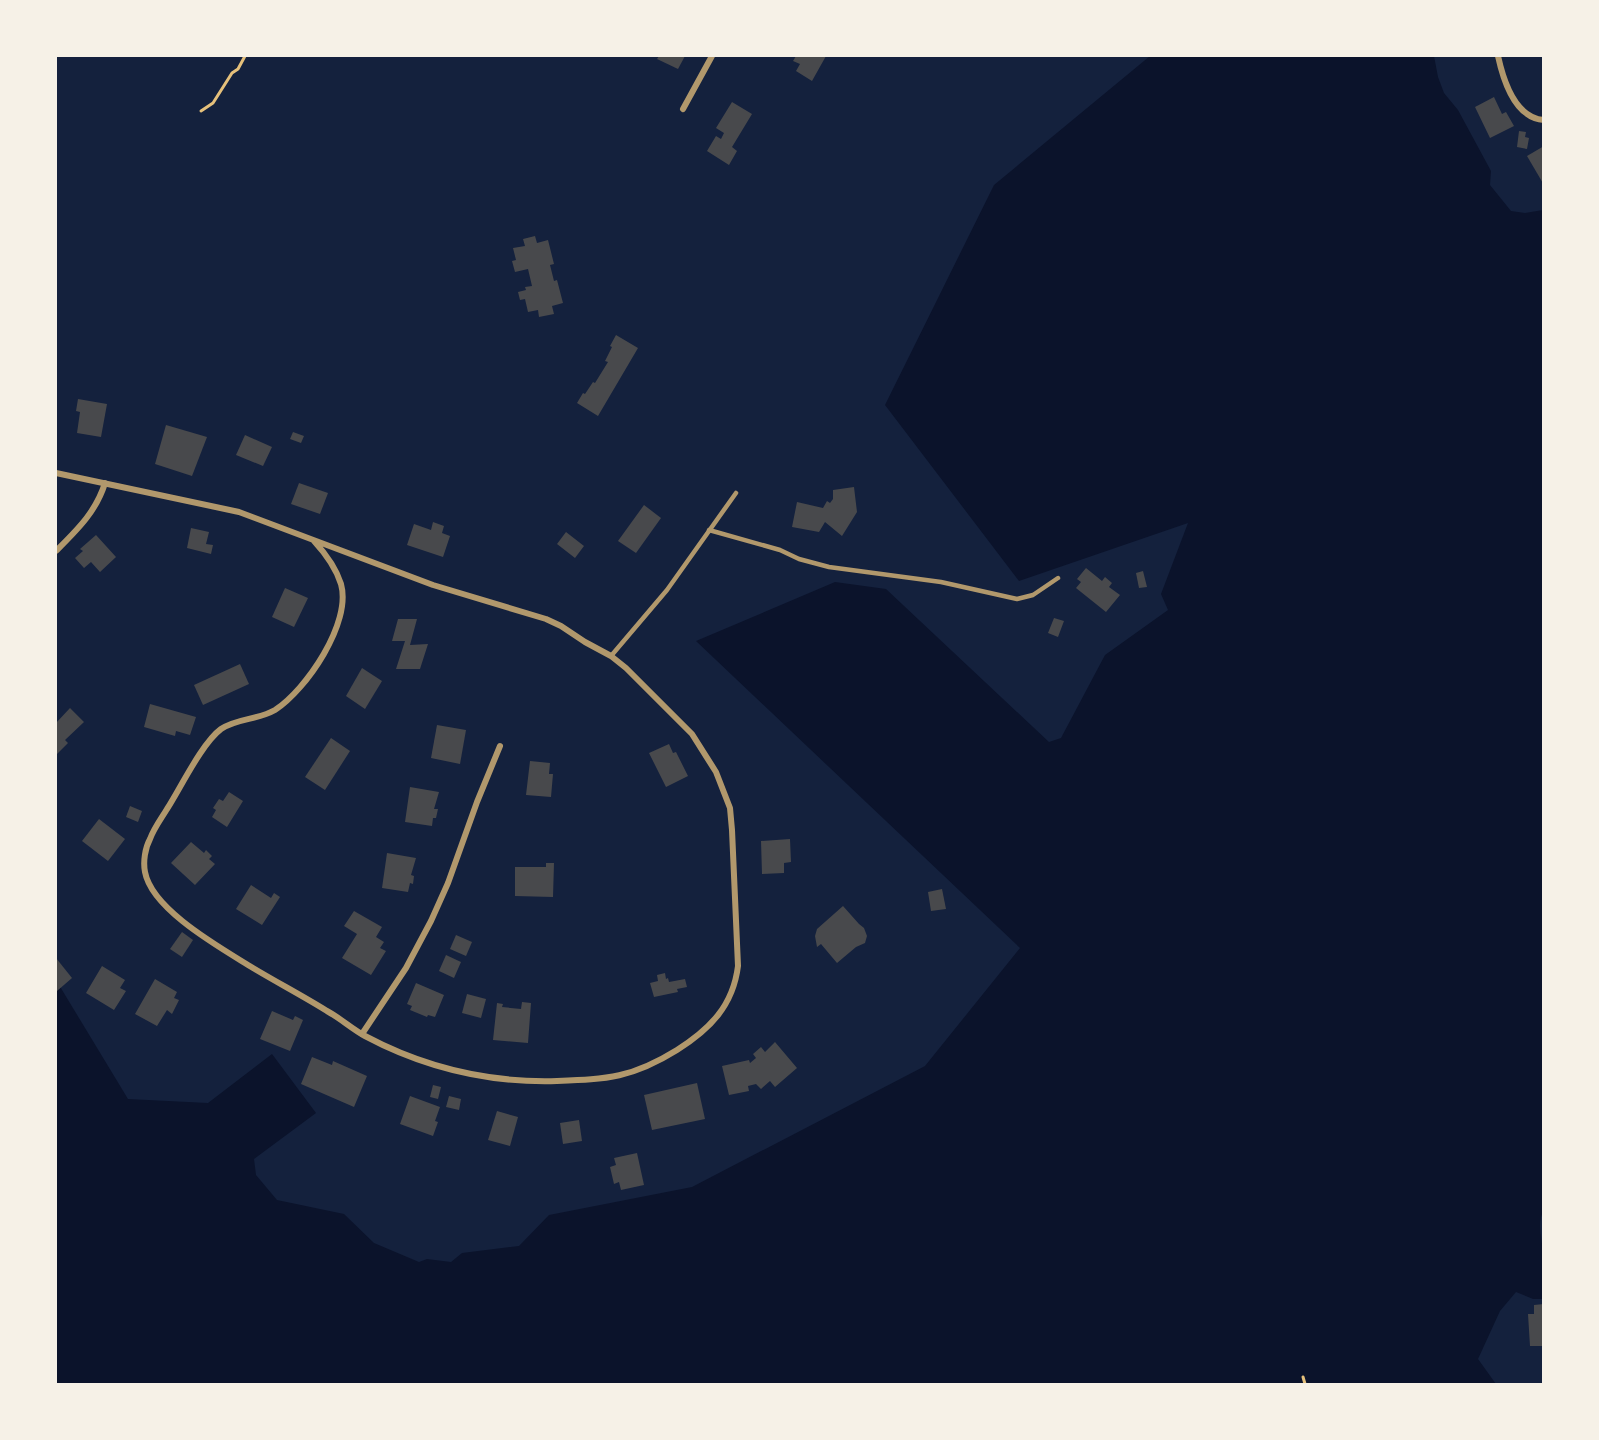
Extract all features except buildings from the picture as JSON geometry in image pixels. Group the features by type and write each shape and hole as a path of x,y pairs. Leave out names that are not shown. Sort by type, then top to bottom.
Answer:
{"street":[{"path":"683,109 712,56"},
{"path":"1498,56 1517,105 1530,116 1544,120"},
{"path":"56,472 239,512 433,585 546,619 611,656 645,685 692,734 716,772 730,808 738,966 733,992 727,1002 693,1039 673,1052 617,1078 535,1082 477,1076 416,1059 362,1034 330,1012 237,958 178,918 159,901 150,888 144,871 148,842 153,830 211,740 221,729 263,716 276,709 298,692 324,653 340,614 342,593 341,585 326,555 314,541"},
{"path":"56,550 84,524 105,483"},
{"path":"362,1034 406,968 431,921 448,883 500,746"}],"lane":[{"path":"611,656 667,590 736,493"},
{"path":"709,530 780,550 799,559 829,567 941,582 1017,599 1033,595 1058,578"}],"path":[{"path":"201,111 213,103 245,56"},
{"path":"1303,1377 1305,1384"}],"water":[{"path":"1150,56 1434,56 1444,93 1458,110 1491,171 1490,185 1511,211 1525,213 1543,210 1544,1209 1540,1226 1544,1299 1533,1299 1516,1292 1500,1311 1478,1359 1496,1384 56,1384 56,980 128,1099 208,1103 272,1054 316,1113 254,1159 256,1175 277,1200 344,1214 374,1243 419,1262 427,1259 451,1262 462,1253 519,1246 549,1215 692,1187 925,1066 1020,948 696,641 835,582 886,589 1049,742 1061,738 1105,655 1168,610 1161,594 1188,523 1019,581 885,405 994,185"}]}
